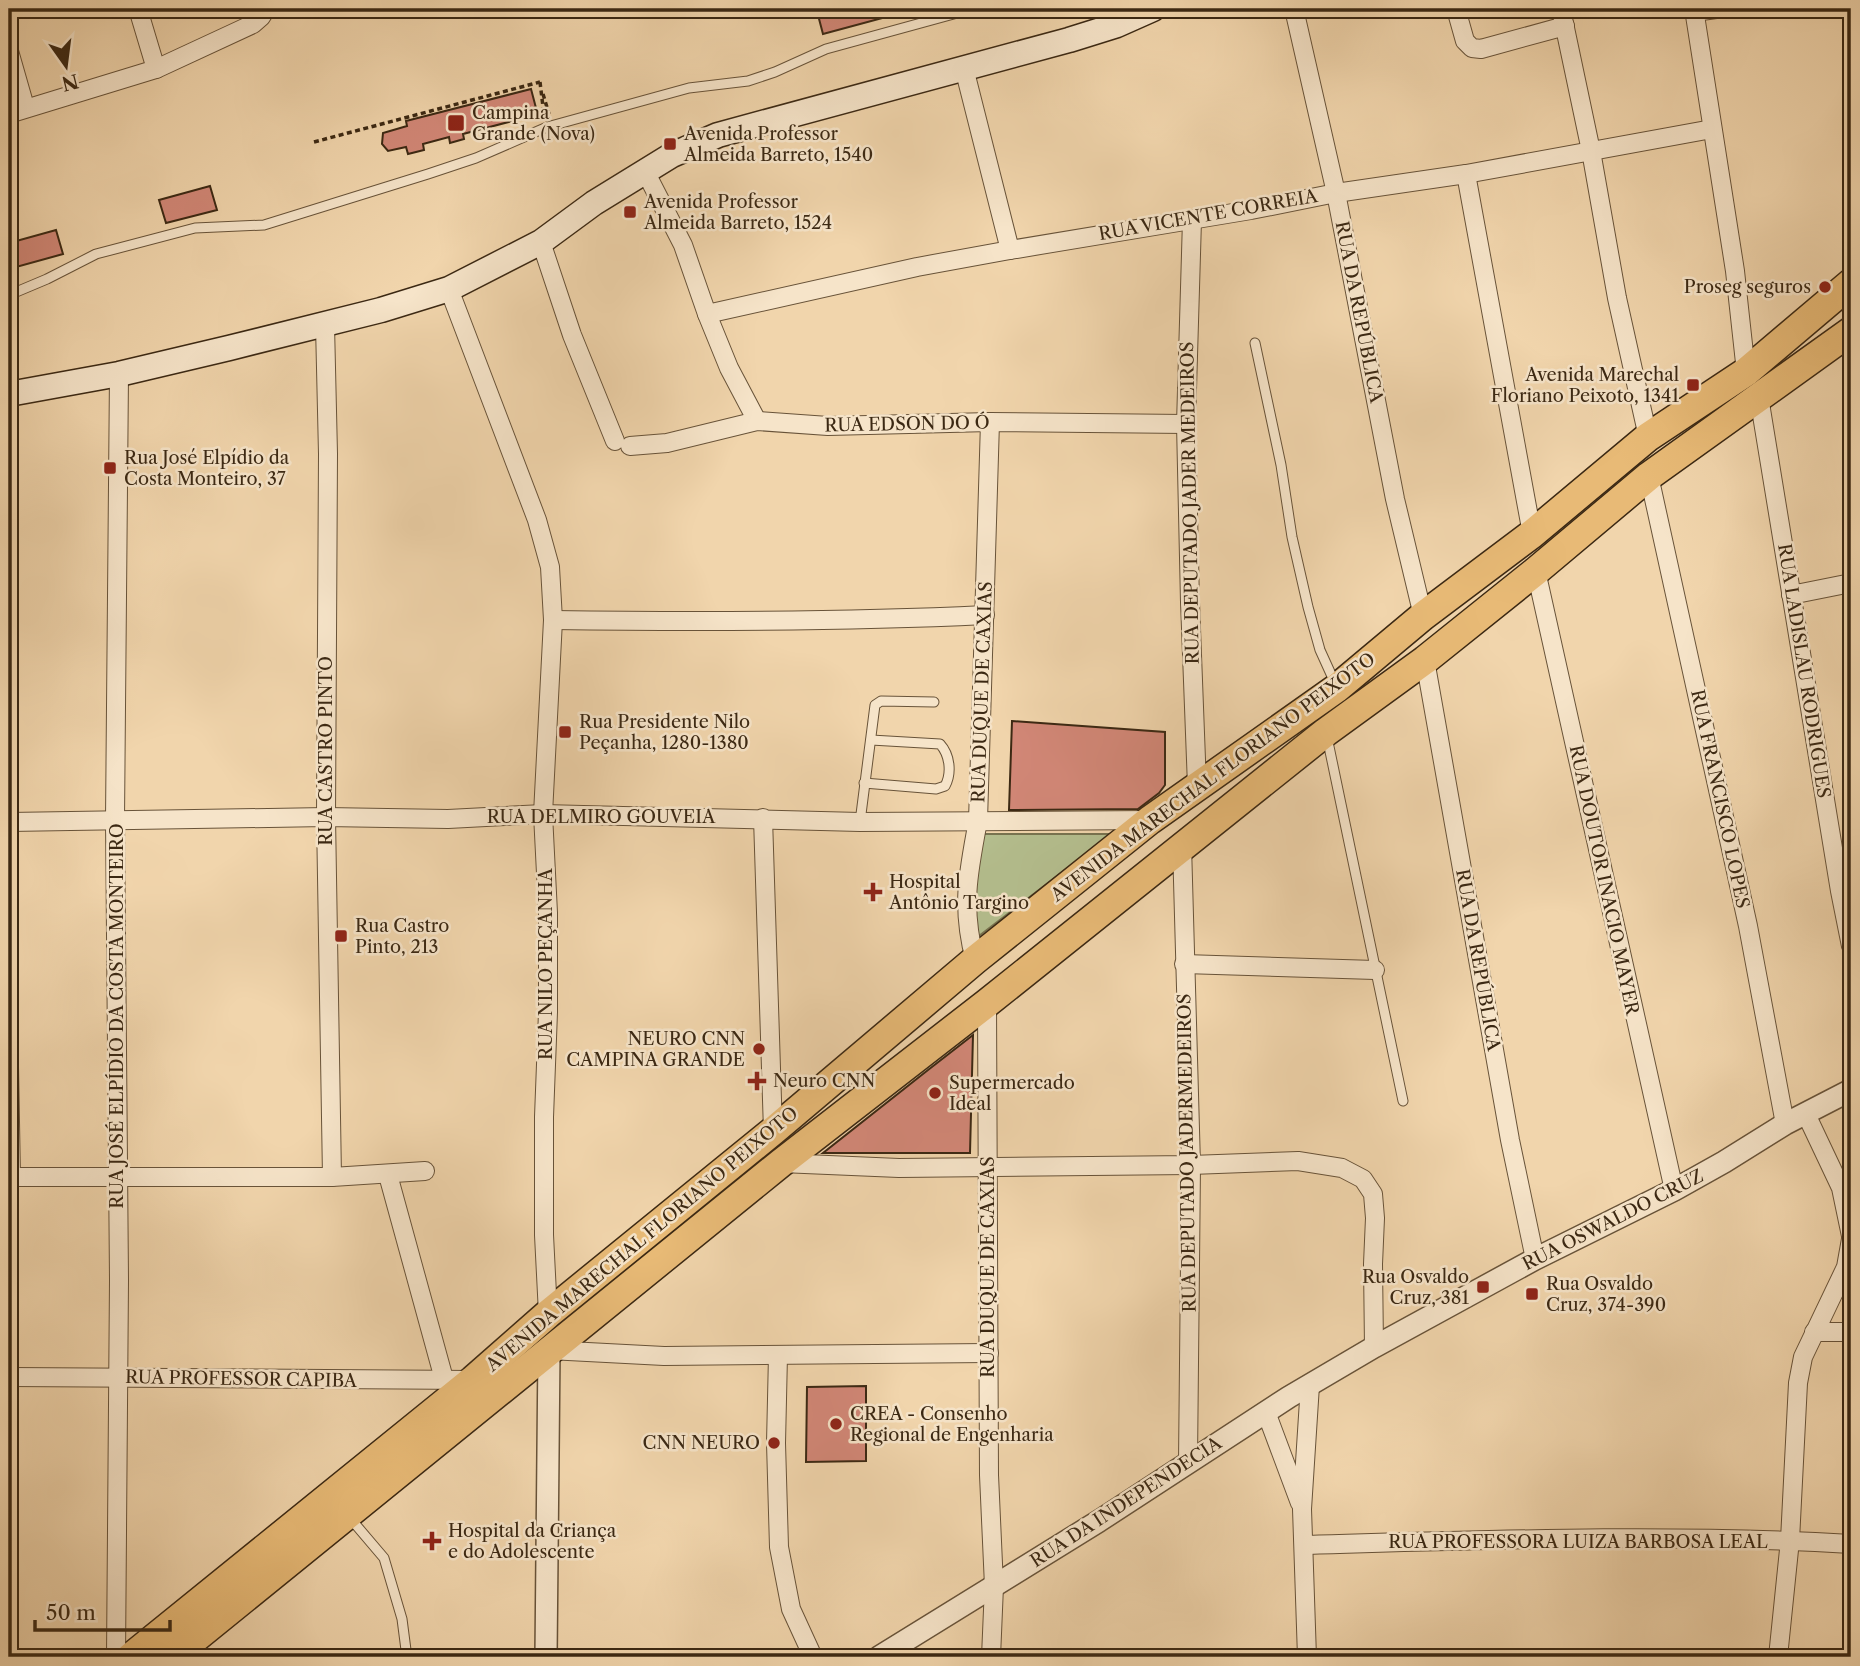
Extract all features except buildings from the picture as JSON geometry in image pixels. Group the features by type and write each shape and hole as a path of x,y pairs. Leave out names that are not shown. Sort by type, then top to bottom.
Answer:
{"main road":[{"path":"9,394 119,374 325,325 449,289 541,242 594,203 672,155 718,135 1117,25 1153,9"},
{"name":"AVENIDA MARECHAL FLORIANO PEIXOTO","path":"131,1657 473,1380 548,1314 773,1131 975,960 1150,820 1337,688 1423,616 1532,534 1648,437 1746,372 1851,283"},
{"name":"AVENIDA MARECHAL FLORIANO PEIXOTO","path":"172,1657 781,1163 987,1003 1326,732 1425,660 1648,476 1851,331"},
{"name":"RUA NILO PEÇANHA","path":"548,1314 549,1350"}],"street":[{"path":"138,9 156,69"},
{"name":"RUA DA REPÚBLICA","path":"1294,9 1336,193 1395,499 1423,616"},
{"path":"1457,9 1465,41 1472,48 1481,50 1563,17 1648,437"},
{"path":"1716,9 1694,10 1735,271 1746,372"},
{"path":"9,51 17,111 156,69 253,24 264,13"},
{"path":"964,68 1010,250"},
{"name":"RUA VICENTE CORREIA","path":"707,314 917,267 1336,193 1466,174 1712,129"},
{"path":"645,171 683,245 729,368 757,421"},
{"path":"1466,174 1532,534"},
{"name":"RUA DEPUTADO JADER MEDEIROS","path":"1192,220 1186,424 1198,786"},
{"name":"RUA EDSON DO Ó","path":"541,242 572,335 622,444 667,443 757,421 828,426 990,422 1186,424"},
{"name":"RUA NILO PEÇANHA","path":"449,289 543,540 550,566 553,620 543,814 548,913 544,1117 544,1235 548,1314"},
{"name":"RUA CASTRO PINTO","path":"325,325 328,454 326,817 332,1177"},
{"name":"RUA JOSÉ ELPÍDIO DA COSTA MONTEIRO","path":"116,1657 119,374"},
{"name":"RUA LADISLAU RODRIGUES","path":"1759,397 1851,946"},
{"name":"RUA DUQUE DE CAXIAS","path":"975,960 968,933 967,876 978,821 990,422"},
{"name":"RUA FRANCISCO LOPES","path":"1648,476 1745,913 1785,1124"},
{"name":"RUA DOUTOR INACIO MAYER","path":"1536,571 1674,1190"},
{"path":"1791,595 1851,583"},
{"path":"553,620 739,623 875,621 985,615"},
{"name":"RUA DA REPÚBLICA","path":"1425,660 1510,1140 1535,1259"},
{"name":"RUA DELMIRO GOUVEIA","path":"9,822 326,817 448,819 543,814 860,822 1150,820"},
{"path":"763,818 773,1131"},
{"name":"RUA DEPUTADO JADERMEDEIROS","path":"1182,845 1191,1166 1188,1462"},
{"path":"1184,964 1376,970"},
{"name":"RUA DUQUE DE CAXIAS","path":"987,1003 989,1475 994,1586 991,1657"},
{"path":"9,1067 10,1177 332,1177 425,1171"},
{"name":"RUA OSWALDO CRUZ","path":"1374,1347 1535,1259 1674,1190 1785,1124 1851,1090"},
{"path":"1778,1657 1790,1540 1798,1383 1803,1357 1846,1267 1851,1238 1841,1188 1806,1114"},
{"path":"781,1163 898,1168 1191,1166 1298,1161 1342,1168 1363,1179 1373,1194 1374,1347"},
{"path":"388,1175 444,1379"},
{"path":"1814,1332 1851,1332"},
{"name":"RUA DA INDEPENDECIA","path":"879,1657 1266,1412 1374,1347"},
{"path":"549,1350 664,1356 989,1353"},
{"name":"RUA NILO PEÇANHA","path":"546,1657 549,1350"},
{"path":"778,1355 776,1443 779,1547 791,1609 813,1657"},
{"name":"RUA PROFESSOR CAPIBA","path":"9,1377 473,1380"},
{"path":"1307,1657 1303,1509 1310,1385"},
{"path":"1266,1412 1303,1509"},
{"name":"RUA PROFESSORA LUIZA BARBOSA LEAL","path":"1304,1545 1790,1540 1851,1544"}],"lane":[{"path":"9,295 96,254 195,228 264,225 476,158 547,127 689,88 748,81 826,49 972,9"},
{"path":"1255,343 1308,607 1320,650 1337,688"},
{"path":"860,822 875,705 881,701 934,702"},
{"path":"1326,732 1403,1101"},
{"path":"864,783 936,789 945,786 948,780 949,755 940,744 871,740"},
{"path":"347,1514 384,1558 402,1619 406,1650"}],"path":[{"path":"314,142 540,82 546,114"}],"green space":[{"path":"971,834 1112,834 975,939"}],"place":[{"name":"Campina Grande (Nova)","path":"456,123"},
{"name":"Avenida Professor Almeida Barreto, 1540","path":"670,144"},
{"name":"Avenida Professor Almeida Barreto, 1524","path":"630,212"},
{"name":"Proseg seguros","path":"1825,287"},
{"name":"Avenida Marechal Floriano Peixoto, 1341","path":"1693,385"},
{"name":"Rua José Elpídio da Costa Monteiro, 37","path":"110,468"},
{"name":"Rua Presidente Nilo Peçanha, 1280-1380","path":"565,732"},
{"name":"Hospital Antônio Targino","path":"873,892"},
{"name":"Rua Castro Pinto, 213","path":"341,936"},
{"name":"NEURO CNN CAMPINA GRANDE","path":"759,1049"},
{"name":"Neuro CNN","path":"757,1081"},
{"name":"Supermercado Ideal","path":"935,1093"},
{"name":"Rua Osvaldo Cruz, 381","path":"1483,1287"},
{"name":"Rua Osvaldo Cruz, 374-390","path":"1532,1294"},
{"name":"CREA - Consenho Regional de Engenharia","path":"836,1424"},
{"name":"CNN NEURO","path":"774,1443"},
{"name":"Hospital da Criança e do Adolescente","path":"432,1541"}]}
